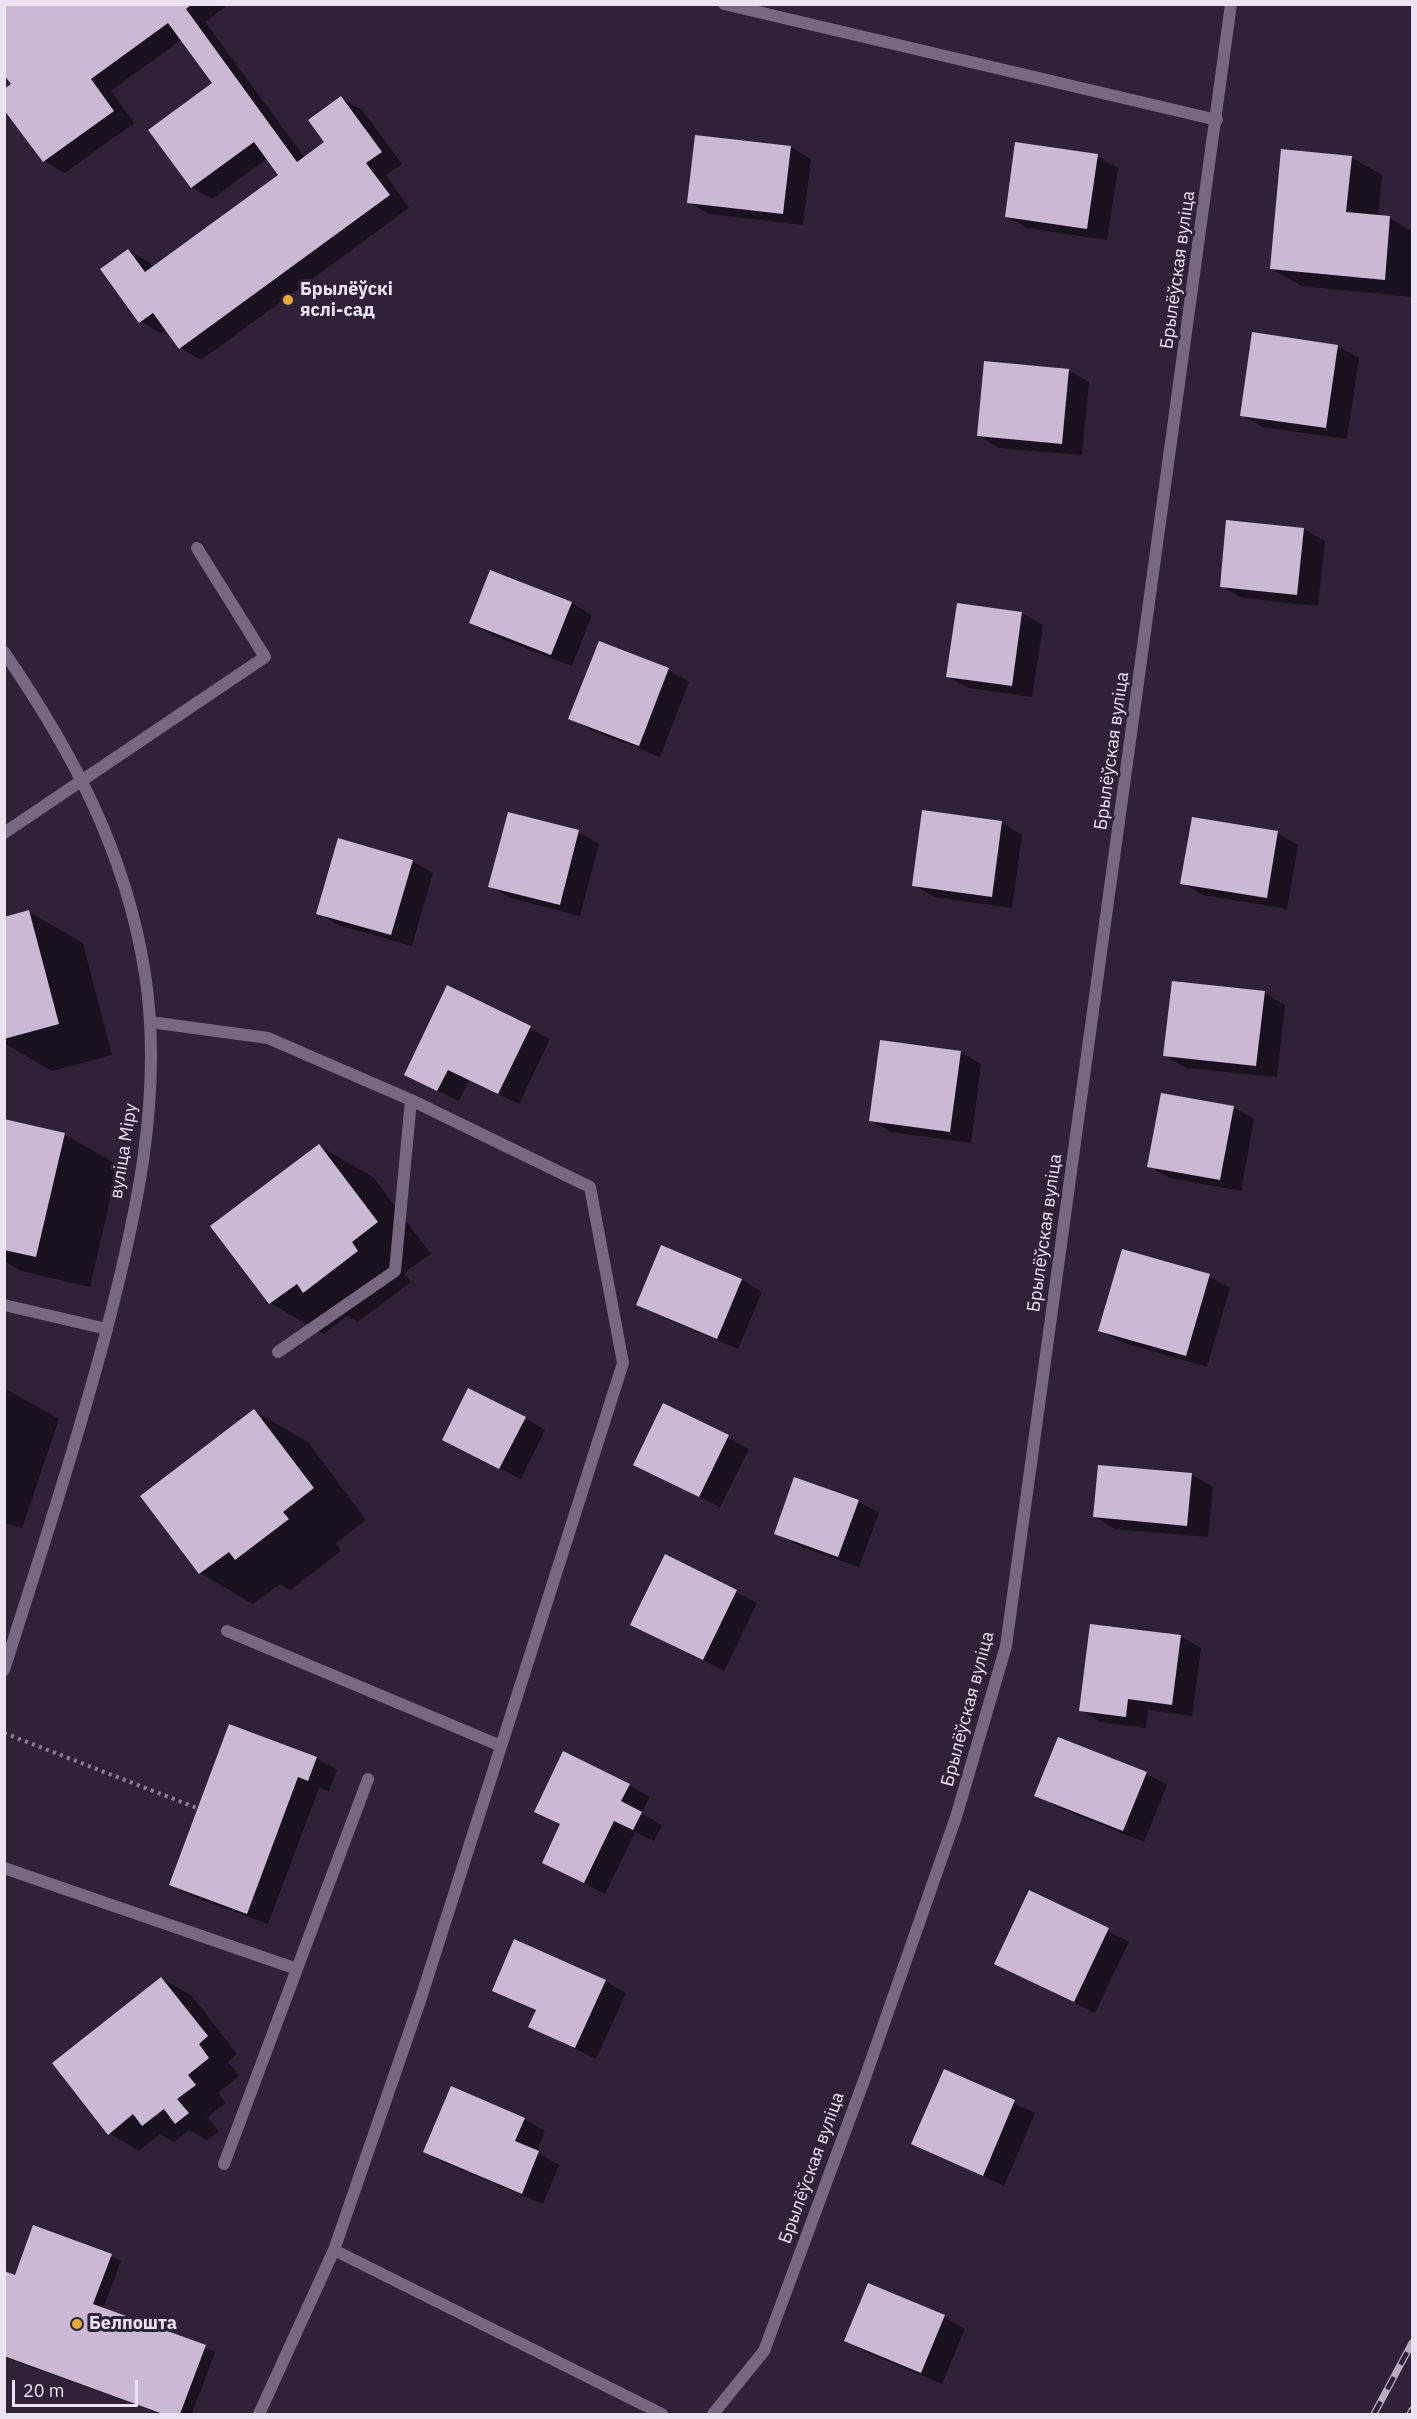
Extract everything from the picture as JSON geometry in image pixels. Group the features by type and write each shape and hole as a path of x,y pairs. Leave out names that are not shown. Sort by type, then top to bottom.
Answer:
{"street":[{"path":"724,4 1217,120"},
{"name":"Брылёўская вуліца","path":"713,2415 764,2351 866,2075 956,1817 1006,1646 1217,120 1231,4"},
{"path":"4,833 266,657 197,548"},
{"name":"вуліца Міру","path":"4,652 50,719 102,822 128,894 145,973 150,1022 150,1098 125,1262 80,1430 4,1670"},
{"path":"150,1022 268,1038 411,1100 590,1186 623,1363 420,2001 334,2250 259,2415"},
{"path":"278,1352 395,1271 411,1100"},
{"path":"4,1305 106,1329"},
{"path":"227,1631 501,1746"},
{"path":"224,2164 368,1779"},
{"path":"4,1868 297,1969"},
{"path":"334,2250 662,2415"}],"path":[{"path":"4,1733 197,1808"}],"building":[{"path":"4,4 192,4 186,9 297,162 324,142 308,120 341,96 382,152 366,163 390,195 179,349 153,313 139,323 100,269 128,249 145,272 278,175 254,142 191,188 148,130 212,83 168,23 91,79 114,111 43,162 4,110 4,89 11,84 4,75"},
{"path":"695,135 791,146 783,214 687,203"},
{"path":"1015,142 1098,154 1087,229 1005,217"},
{"path":"1281,149 1352,156 1346,212 1390,216 1385,280 1270,269"},
{"path":"1252,332 1338,345 1326,428 1240,416"},
{"path":"984,361 1069,369 1062,444 977,436"},
{"path":"1226,520 1304,528 1297,595 1220,587"},
{"path":"490,570 572,602 551,655 469,623"},
{"path":"957,603 1022,612 1012,686 946,677"},
{"path":"599,641 669,668 639,746 568,719"},
{"path":"922,810 1002,821 992,897 912,886"},
{"path":"508,812 579,830 560,905 488,887"},
{"path":"1192,817 1278,831 1267,898 1180,884"},
{"path":"338,838 413,860 391,935 316,914"},
{"path":"29,910 59,1024 4,1039 4,917"},
{"path":"1172,981 1265,991 1256,1066 1163,1056"},
{"path":"447,985 531,1026 498,1094 448,1070 437,1091 404,1075"},
{"path":"880,1040 961,1051 950,1132 869,1121"},
{"path":"1161,1093 1234,1106 1220,1180 1147,1167"},
{"path":"4,1119 65,1133 36,1257 4,1250"},
{"path":"319,1144 378,1222 352,1242 358,1251 303,1293 297,1284 269,1304 210,1226"},
{"path":"661,1245 742,1279 717,1339 636,1305"},
{"path":"1122,1249 1210,1274 1186,1356 1098,1331"},
{"path":"468,1388 526,1417 499,1469 442,1440"},
{"path":"663,1403 729,1435 699,1497 633,1465"},
{"path":"254,1409 314,1488 283,1512 289,1519 235,1560 229,1552 199,1574 140,1496"},
{"path":"1098,1465 1192,1473 1187,1526 1093,1517"},
{"path":"794,1477 859,1500 838,1557 774,1534"},
{"path":"665,1554 737,1590 703,1660 630,1625"},
{"path":"1090,1624 1181,1635 1172,1705 1128,1699 1126,1717 1079,1711"},
{"path":"229,1724 317,1757 308,1781 298,1777 247,1914 169,1885"},
{"path":"1058,1737 1147,1772 1123,1831 1034,1796"},
{"path":"563,1751 630,1784 621,1801 642,1812 633,1830 614,1821 584,1883 542,1863 560,1824 534,1812"},
{"path":"1029,1890 1109,1928 1074,2002 994,1964"},
{"path":"514,1939 606,1980 575,2048 528,2027 536,2010 492,1991"},
{"path":"161,1977 208,2036 199,2044 209,2058 188,2075 196,2085 177,2099 189,2113 175,2124 164,2109 142,2126 133,2114 108,2135 52,2063"},
{"path":"944,2069 1015,2100 983,2176 911,2144"},
{"path":"451,2086 525,2118 515,2141 539,2151 522,2194 423,2152"},
{"name":"Белпошта","path":"33,2225 112,2254 93,2304 206,2345 180,2414 163,2414 4,2356 4,2271 15,2275"},
{"path":"868,2283 945,2315 921,2373 844,2341"}],"railway":[{"path":"1374,2414 1412,2343"},
{"path":"1410,2414 1412,2410"}],"place":[{"name":"Брылёўскі яслі-сад","path":"288,300"},
{"name":"Белпошта","path":"77,2324"}]}
